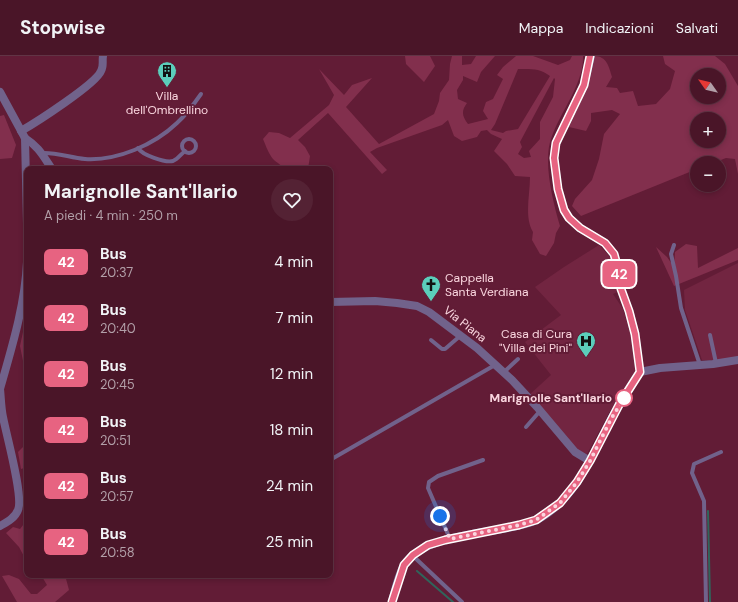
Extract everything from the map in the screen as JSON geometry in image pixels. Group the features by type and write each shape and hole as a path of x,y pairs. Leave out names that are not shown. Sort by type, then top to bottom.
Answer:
{"street":[{"path":"23,134 96,78 102,70 103,56"},
{"path":"392,602 404,565 413,555 428,545 536,520 560,503 577,482 590,461 619,405 640,372 635,334 621,289 619,272 614,254 605,243 580,228 569,218 564,210 558,189 554,158 556,143 584,85 590,56"},
{"path":"0,92 23,134 33,143 50,166"},
{"path":"23,134 24,166"},
{"path":"0,526 13,518 19,510 16,475 2,414 0,389 19,322 24,293"},
{"name":"Via Piana","path":"333,302 397,303 417,306 429,312 477,348 503,372 540,411 575,452 590,461"},
{"path":"640,372 660,368 738,360"}],"lane":[{"path":"43,155 49,152 85,159 104,159 138,148 178,123 201,94"},
{"path":"138,148 140,152 146,155 168,161 178,158 185,151"},
{"path":"674,245 671,254 681,308 700,365"},
{"path":"710,334 716,363"},
{"path":"431,340 442,349 445,349 461,336"},
{"path":"503,372 518,359"},
{"path":"333,458 495,365"},
{"path":"526,427 540,411"},
{"path":"706,602 704,501 692,473 694,464 720,452"},
{"path":"450,539 428,488 429,482 438,476 483,460"},
{"path":"413,555 462,602"}],"shaded area":[{"path":"405,56 430,56 435,66 424,82 406,64"},
{"path":"452,56 462,56 462,65 471,64 476,56 495,56 481,72 477,82 463,76 463,80 457,90 458,99 467,103 463,114 468,124 488,119 483,111 486,102 493,99 503,79 497,75 503,67 516,56 533,56 558,65 570,60 572,56 583,56 580,76 576,87 556,126 549,146 548,169 554,205 560,226 556,233 554,243 546,256 540,254 532,240 533,232 530,226 528,213 530,177 515,176 507,164 494,151 502,139 491,134 487,130 481,131 477,137 462,141 454,136 448,120 442,125 377,148 370,152 387,170 382,174 328,113 298,140 305,147 310,156 308,166 281,166 272,158 263,139 269,132 279,133 290,138 329,105 334,95 319,69 344,95 352,85 372,78 346,107 379,144 434,114 439,101 440,93 449,80","holes":["518,69 539,70 550,76 518,129 503,133 491,130 495,124","554,78 553,97 540,122 540,139 529,151 531,157 524,158 518,154 522,147 520,142"]},
{"path":"594,56 598,56 605,60 610,70 612,77 606,87 617,88 620,93 633,91 638,106 656,104 670,89 675,71 665,64 663,56 715,56 725,64 738,86 738,174 735,159 726,158 726,156 690,156 690,172 581,216 572,206 575,199 592,180 599,159 604,134 620,114 612,110 591,113 591,121 586,131 569,127 590,78"},
{"path":"4,115 16,145 12,158 0,159 0,116"},
{"path":"686,244 697,246 698,268 738,248 738,260 674,286 656,247 667,257 674,267 675,252"},
{"name":"Casa di Cura \"Villa dei Pini\"","path":"599,245 614,263 617,292 613,294 623,309 631,335 636,374 610,411 587,454 579,451 528,396 551,375 525,342 561,315 535,287"},
{"path":"738,263 738,357 719,360 702,360 685,310 684,290"},
{"path":"24,327 24,362 20,346"},
{"path":"24,446 24,468 21,469 18,452"},
{"path":"24,524 24,556 19,547 6,533 13,527 20,529"},
{"path":"9,575 19,579 31,594 37,594 47,585 43,578 66,578 69,590 55,602 17,602 2,576"}],"waterway":[{"path":"708,511 710,602"},
{"path":"417,571 453,602"}],"bus line":[{"name":"42","path":"392,602 404,565 408,559 428,545 536,520 560,503 577,482 590,461 611,419 640,372 635,334 621,289 619,272 614,254 605,243 580,228 569,218 564,210 558,189 554,158 556,143 558,136 584,85 590,56"}],"place":[{"name":"Villa dell'Ombrellino","path":"167,88"},
{"name":"Cappella Santa Verdiana","path":"431,302"},
{"name":"Casa di Cura \"Villa dei Pini\"","path":"586,358"},
{"name":"Marignolle Sant'Ilario","path":"624,398"}],"route":[{"path":"440,516 450,539 519,525 536,520 560,503 577,482 624,398"}]}
